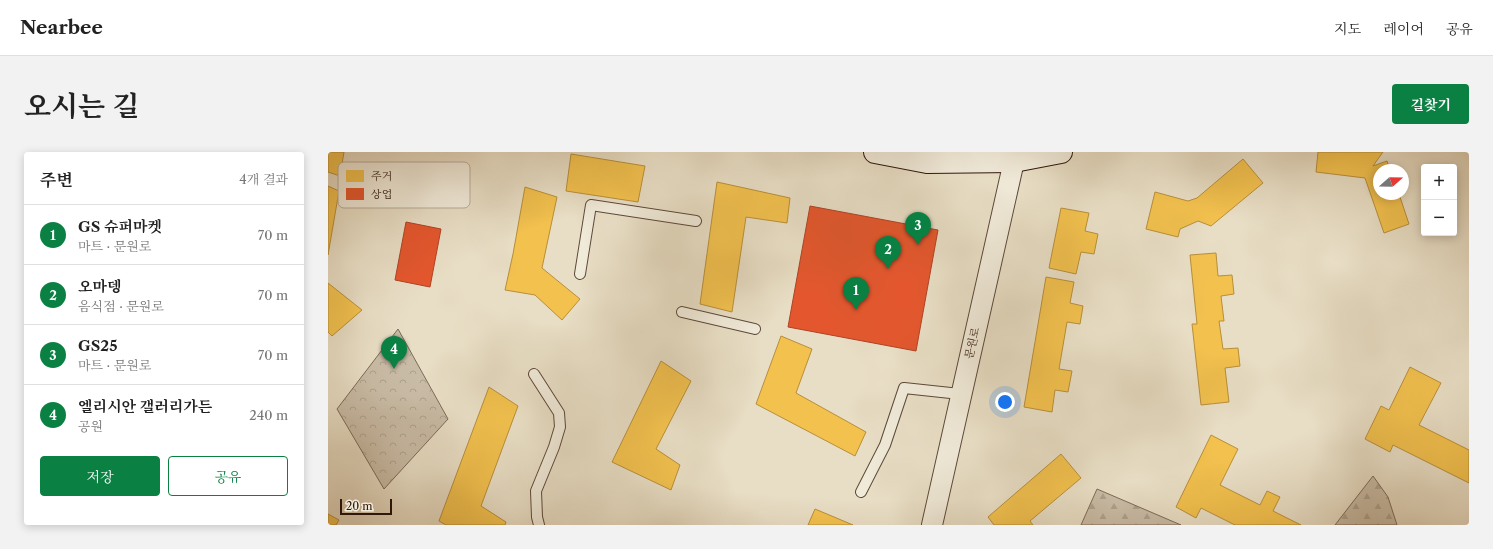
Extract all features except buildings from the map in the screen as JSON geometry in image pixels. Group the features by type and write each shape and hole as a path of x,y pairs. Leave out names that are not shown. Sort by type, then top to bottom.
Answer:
{"street":[{"path":"876,152 927,162 1014,161 1061,152"},
{"name":"문원로","path":"932,525 960,394 1014,161"}],"lane":[{"path":"580,274 592,205 696,221"},
{"path":"682,312 755,329"},
{"path":"534,374 559,413 560,427 554,447 536,491 537,517 539,525"},
{"path":"861,492 885,445 904,388 960,394"}],"green space":[{"path":"398,329 448,419 384,489 337,409"},
{"path":"1373,476 1388,497 1397,525 1335,525"},
{"path":"1097,489 1181,525 1081,525"}],"place":[{"name":"GS25","path":"918,245"},
{"name":"오마뎅","path":"888,269"},
{"name":"GS 슈퍼마켓","path":"856,310"},
{"name":"엘리시안 갤러리가든","path":"394,369"}]}
